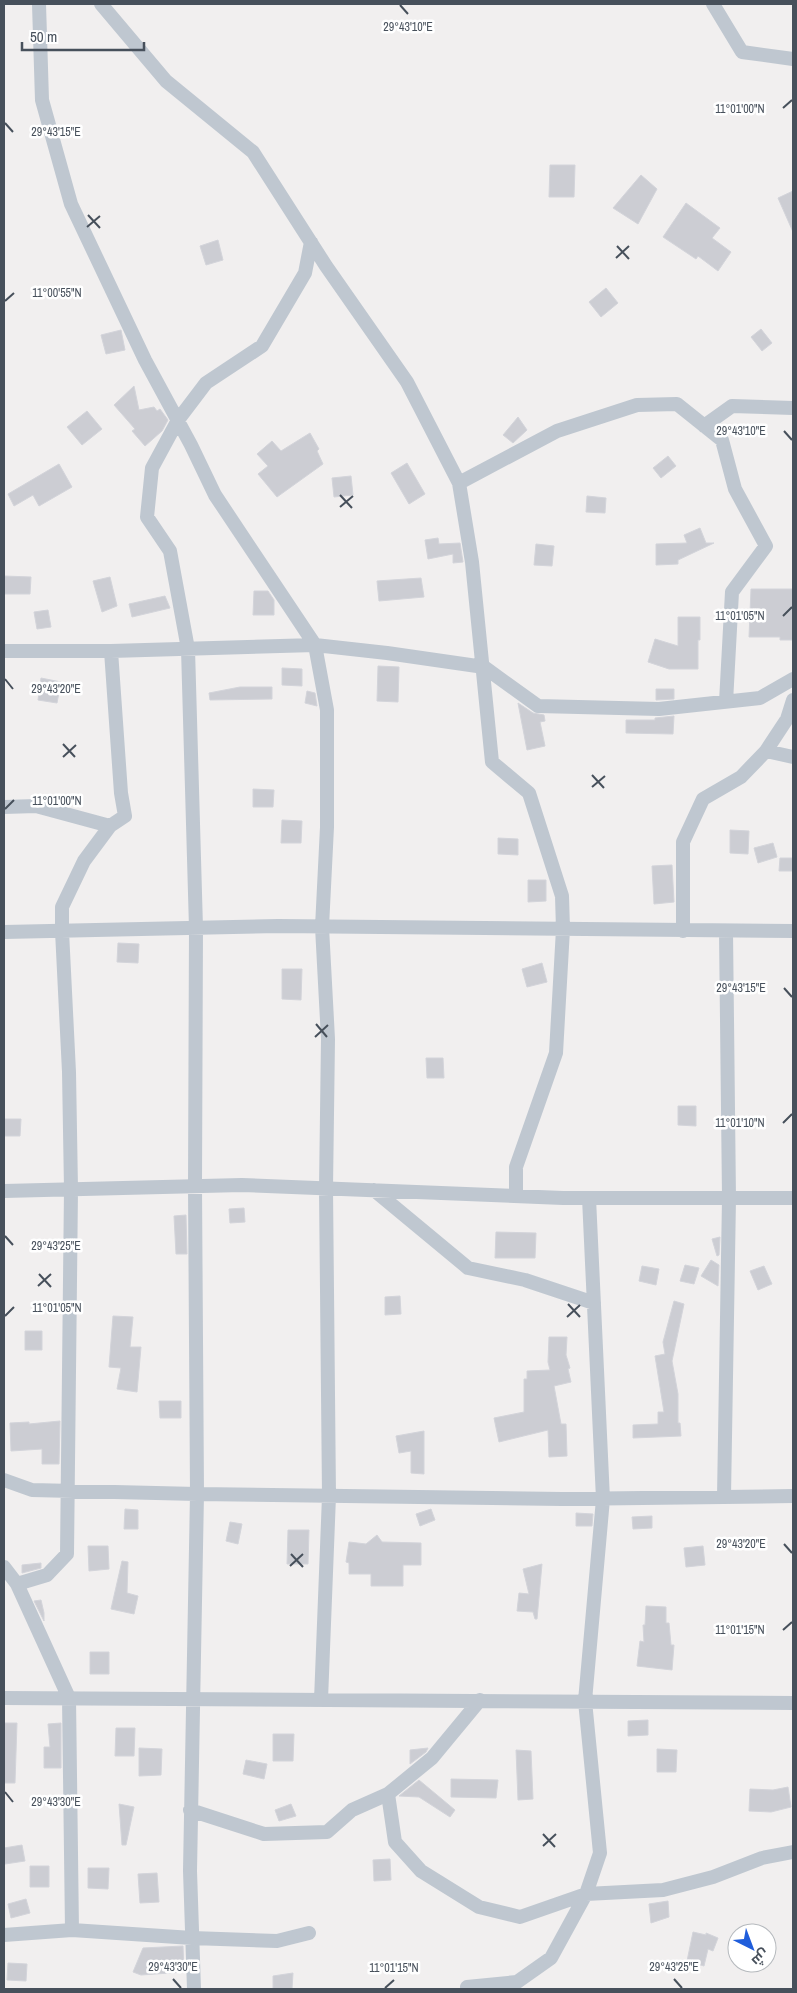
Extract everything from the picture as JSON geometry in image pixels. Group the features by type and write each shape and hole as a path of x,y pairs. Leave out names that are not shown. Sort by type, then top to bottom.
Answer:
{"street":[{"path":"39,4 42,100 71,204 145,360 178,420 214,495 315,645 327,710 327,827 322,927 328,1040 326,1188 330,1496 321,1700"},
{"path":"100,4 166,81 253,152 311,242 407,382 459,483 472,562 492,762 528,794 562,896 563,929 556,1053 516,1167 516,1196"},
{"path":"713,4 742,52 793,59"},
{"path":"194,1989 190,1810 197,1494 196,928 188,649 170,551 147,517 152,468 178,420 206,383 262,346 305,273 311,242"},
{"path":"459,483 556,432 637,405 677,404 722,440 736,489 766,546 732,592 726,702"},
{"path":"704,426 732,406 793,408"},
{"path":"4,651 111,651 315,645 484,667 538,706 659,709 726,702 760,698 793,679"},
{"path":"17,1584 47,1575 67,1554 71,1189 69,1072 62,907 84,860 110,826 125,816 121,793 111,651"},
{"path":"683,931 683,842 703,798 741,777 766,751 786,719 793,700"},
{"path":"766,751 793,757"},
{"path":"4,807 36,806 110,826"},
{"path":"4,932 322,927 793,931"},
{"path":"724,1497 729,1198 726,931"},
{"path":"4,1191 242,1185 589,1198 793,1198"},
{"path":"374,1190 468,1268 525,1280 594,1303"},
{"path":"468,1989 468,1987 517,1982 551,1958 586,1894 600,1853 585,1701 603,1499 589,1198"},
{"path":"4,1480 32,1490 197,1494 603,1499 793,1496"},
{"path":"4,1567 17,1584 69,1698 72,1930"},
{"path":"4,1698 793,1703"},
{"path":"190,1810 264,1834 328,1832 352,1810 388,1794 432,1758 480,1700"},
{"path":"388,1794 395,1842 421,1871 479,1907 520,1917 586,1894 663,1890 713,1877 762,1858 793,1852"},
{"path":"4,1935 72,1930 192,1938 277,1941 309,1933"}],"building":[{"path":"550,165 575,165 574,197 549,197"},
{"path":"641,175 657,189 638,224 613,208"},
{"path":"793,191 793,232 778,198"},
{"path":"686,203 720,228 712,238 731,252 718,271 698,256 696,259 663,237"},
{"path":"218,240 223,260 206,265 200,246"},
{"path":"606,288 618,303 601,317 589,302"},
{"path":"761,329 772,343 762,351 751,337"},
{"path":"121,330 125,350 106,354 101,335"},
{"path":"134,386 139,410 154,407 157,411 160,409 168,420 162,431 145,446 132,431 135,429 114,405"},
{"path":"87,411 102,429 82,445 67,427"},
{"path":"518,417 527,430 513,443 503,435"},
{"path":"310,433 319,449 317,451 323,464 277,497 258,474 268,466 257,454 272,441 281,451"},
{"path":"668,456 676,466 661,478 653,468"},
{"path":"407,463 425,494 409,504 391,473"},
{"path":"59,464 72,487 39,506 33,495 14,506 8,494"},
{"path":"351,476 353,495 334,497 332,478"},
{"path":"587,496 606,498 605,513 586,512"},
{"path":"700,528 706,543 714,543 678,560 678,564 656,565 656,544 687,543 684,535"},
{"path":"438,538 439,544 460,543 463,562 453,563 453,554 428,559 425,540"},
{"path":"536,544 554,546 552,566 534,565"},
{"path":"4,576 31,577 30,594 4,594"},
{"path":"110,577 117,606 102,612 93,581"},
{"path":"421,578 424,597 379,601 377,581"},
{"path":"751,589 793,589 793,640 780,640 780,637 749,637"},
{"path":"254,591 268,591 274,600 274,615 253,615"},
{"path":"165,596 170,608 132,617 129,604"},
{"path":"48,610 51,627 37,629 34,612"},
{"path":"678,617 700,617 698,669 669,669 648,662 655,639 678,646"},
{"path":"378,666 399,667 398,702 377,701"},
{"path":"282,668 302,669 302,686 282,685"},
{"path":"41,678 61,682 57,703 38,700"},
{"path":"240,687 272,687 272,699 210,700 209,693"},
{"path":"656,689 674,689 674,699 656,700"},
{"path":"307,691 315,693 317,706 305,703"},
{"path":"518,703 533,713 544,715 545,721 540,722 545,746 527,750"},
{"path":"674,716 673,734 626,733 626,720 655,720 655,718"},
{"path":"253,789 274,790 273,807 253,807"},
{"path":"282,820 302,821 301,843 281,843"},
{"path":"730,830 749,831 748,854 730,853"},
{"path":"498,838 518,839 518,855 498,854"},
{"path":"773,843 777,857 758,863 754,848"},
{"path":"780,858 793,858 793,871 779,871"},
{"path":"672,865 674,902 654,904 652,866"},
{"path":"528,880 546,880 546,901 528,902"},
{"path":"118,943 139,944 138,963 117,962"},
{"path":"542,963 547,982 527,987 522,969"},
{"path":"282,969 302,969 301,1000 282,999"},
{"path":"426,1058 443,1058 444,1078 427,1078"},
{"path":"678,1106 696,1106 696,1126 678,1125"},
{"path":"4,1119 21,1119 20,1136 4,1136"},
{"path":"244,1208 245,1222 230,1223 229,1209"},
{"path":"186,1215 187,1254 176,1254 174,1216"},
{"path":"496,1232 536,1233 535,1258 495,1258"},
{"path":"720,1237 719,1255 717,1256 712,1239"},
{"path":"711,1260 719,1265 718,1286 701,1276"},
{"path":"685,1265 699,1268 694,1284 680,1281"},
{"path":"642,1266 659,1269 656,1285 639,1281"},
{"path":"764,1266 772,1284 758,1290 750,1271"},
{"path":"400,1296 401,1314 385,1315 385,1297"},
{"path":"674,1301 684,1304 672,1361 678,1394 678,1423 680,1423 681,1436 633,1438 633,1425 658,1424 658,1412 664,1412 655,1356 665,1354 663,1342"},
{"path":"113,1316 133,1317 130,1347 141,1347 137,1392 117,1389 121,1368 109,1367"},
{"path":"25,1331 42,1331 42,1350 25,1350"},
{"path":"549,1337 567,1337 566,1355 570,1368 568,1369 571,1382 554,1386 561,1424 566,1424 567,1456 549,1457 548,1430 499,1442 494,1418 524,1412 524,1379 527,1379 527,1371 550,1370 548,1362"},
{"path":"159,1401 181,1401 181,1418 160,1418"},
{"path":"60,1421 59,1464 42,1464 42,1449 11,1451 10,1423 29,1422 29,1424"},
{"path":"424,1431 424,1474 411,1473 411,1451 399,1453 396,1436"},
{"path":"125,1509 138,1510 138,1529 124,1529"},
{"path":"431,1509 435,1520 420,1526 416,1514"},
{"path":"576,1513 593,1514 592,1526 576,1526"},
{"path":"652,1516 652,1528 633,1529 632,1517"},
{"path":"230,1522 242,1524 238,1544 226,1541"},
{"path":"288,1530 309,1530 308,1564 287,1564"},
{"path":"377,1535 382,1542 421,1543 421,1565 403,1565 403,1586 371,1586 371,1574 349,1574 349,1563 346,1562 349,1542 366,1544"},
{"path":"88,1546 108,1546 109,1569 89,1571"},
{"path":"703,1546 705,1565 686,1567 684,1548"},
{"path":"122,1561 128,1562 127,1593 138,1596 134,1614 111,1609"},
{"path":"41,1563 41,1568 22,1573 22,1565"},
{"path":"542,1564 537,1619 535,1619 533,1612 517,1611 519,1593 529,1594 523,1569"},
{"path":"41,1600 44,1613 44,1621 34,1601"},
{"path":"646,1606 666,1607 666,1623 669,1623 671,1645 674,1645 672,1670 637,1666 640,1641 644,1642 643,1625 645,1625"},
{"path":"90,1652 109,1652 109,1674 90,1674"},
{"path":"648,1720 648,1735 628,1736 628,1721"},
{"path":"4,1723 17,1723 15,1783 4,1783"},
{"path":"61,1723 61,1768 44,1768 44,1747 50,1747 48,1724"},
{"path":"116,1728 135,1728 134,1756 115,1756"},
{"path":"273,1734 294,1734 293,1761 273,1761"},
{"path":"139,1748 162,1749 161,1775 139,1776"},
{"path":"428,1748 426,1752 410,1764 410,1750"},
{"path":"657,1749 677,1750 676,1772 657,1772"},
{"path":"516,1750 531,1751 533,1799 518,1800"},
{"path":"246,1760 267,1764 264,1779 243,1774"},
{"path":"451,1779 498,1780 496,1798 451,1797"},
{"path":"419,1780 455,1810 450,1817 419,1797 399,1796"},
{"path":"788,1787 791,1807 771,1812 749,1811 750,1789 773,1790"},
{"path":"119,1804 134,1807 126,1845 122,1845"},
{"path":"291,1804 296,1816 279,1821 275,1810"},
{"path":"22,1845 25,1861 5,1864 4,1848"},
{"path":"390,1859 391,1880 374,1881 373,1860"},
{"path":"30,1866 49,1866 49,1887 30,1887"},
{"path":"88,1868 109,1868 108,1889 88,1888"},
{"path":"157,1873 159,1902 140,1903 138,1874"},
{"path":"26,1899 30,1913 11,1918 8,1904"},
{"path":"668,1901 669,1917 651,1923 649,1904"},
{"path":"693,1932 706,1935 706,1933 718,1938 713,1951 708,1949 704,1966 687,1961"},
{"path":"183,1946 184,1972 141,1975 133,1972 143,1948"},
{"path":"8,1963 27,1964 26,1981 7,1980"},
{"path":"293,1973 292,1989 273,1989 273,1976"}]}
